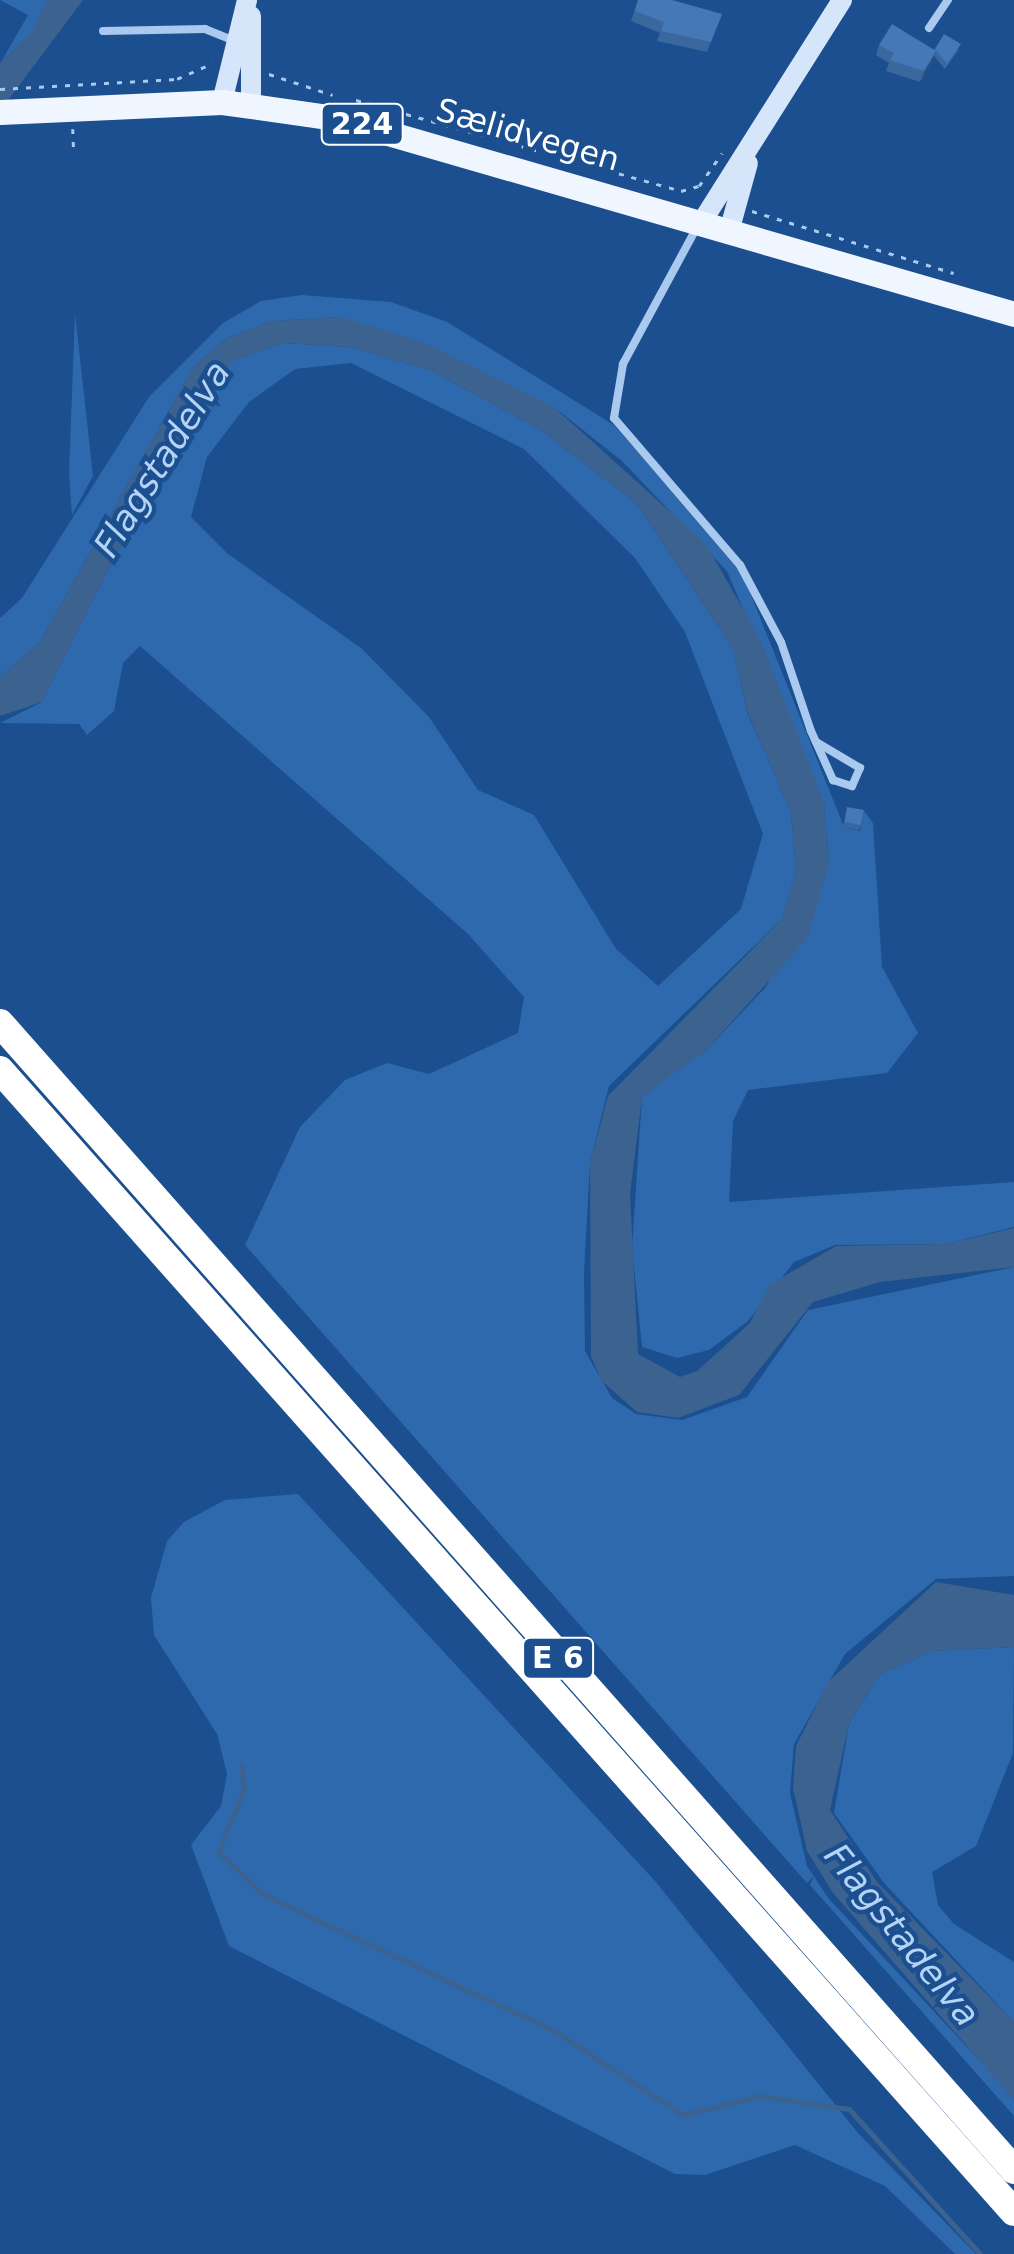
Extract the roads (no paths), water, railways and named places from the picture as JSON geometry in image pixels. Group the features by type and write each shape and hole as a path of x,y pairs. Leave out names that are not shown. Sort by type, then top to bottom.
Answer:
{"highway":[{"name":"E 6","path":"0,1024 1014,2170"},
{"name":"E 6","path":"0,1070 1014,2212"}],"main road":[{"path":"222,102 235,41 249,0"},
{"path":"249,0 251,104"},
{"path":"703,220 727,198 754,144 842,0"},
{"name":"Sælidvegen","path":"3,104 251,104 399,132 1014,314"},
{"path":"727,198 730,228"}],"lane":[{"path":"929,28 948,0"},
{"path":"103,31 205,29 235,41"},
{"path":"703,220 623,364 614,418 757,592 816,742 833,780 852,786 860,768 816,742"}],"water":[{"path":"47,0 83,0 0,111 0,63 33,31"},
{"name":"Flagstadelva","path":"340,317 420,341 554,407 706,544 761,641 824,802 829,863 808,938 706,1050 642,1097 630,1194 638,1354 680,1377 697,1371 750,1323 769,1285 836,1246 946,1244 1014,1228 1014,1267 880,1282 813,1302 739,1395 678,1418 637,1412 601,1380 591,1356 590,1163 608,1096 782,919 796,870 791,812 747,711 733,649 636,503 541,430 432,371 351,347 283,343 232,361 155,477 42,702 0,716 0,677 40,642 193,367 227,338 272,321"},
{"name":"Flagstadelva","path":"936,1582 1014,1595 1014,1647 932,1651 880,1674 849,1724 830,1810 877,1882 1014,2022 1014,2100 833,1893 807,1851 793,1788 796,1746 828,1682"}],"waterway":[{"path":"241,1765 244,1789 218,1852 264,1895 556,2032 683,2115 759,2096 849,2109 980,2254"}]}
